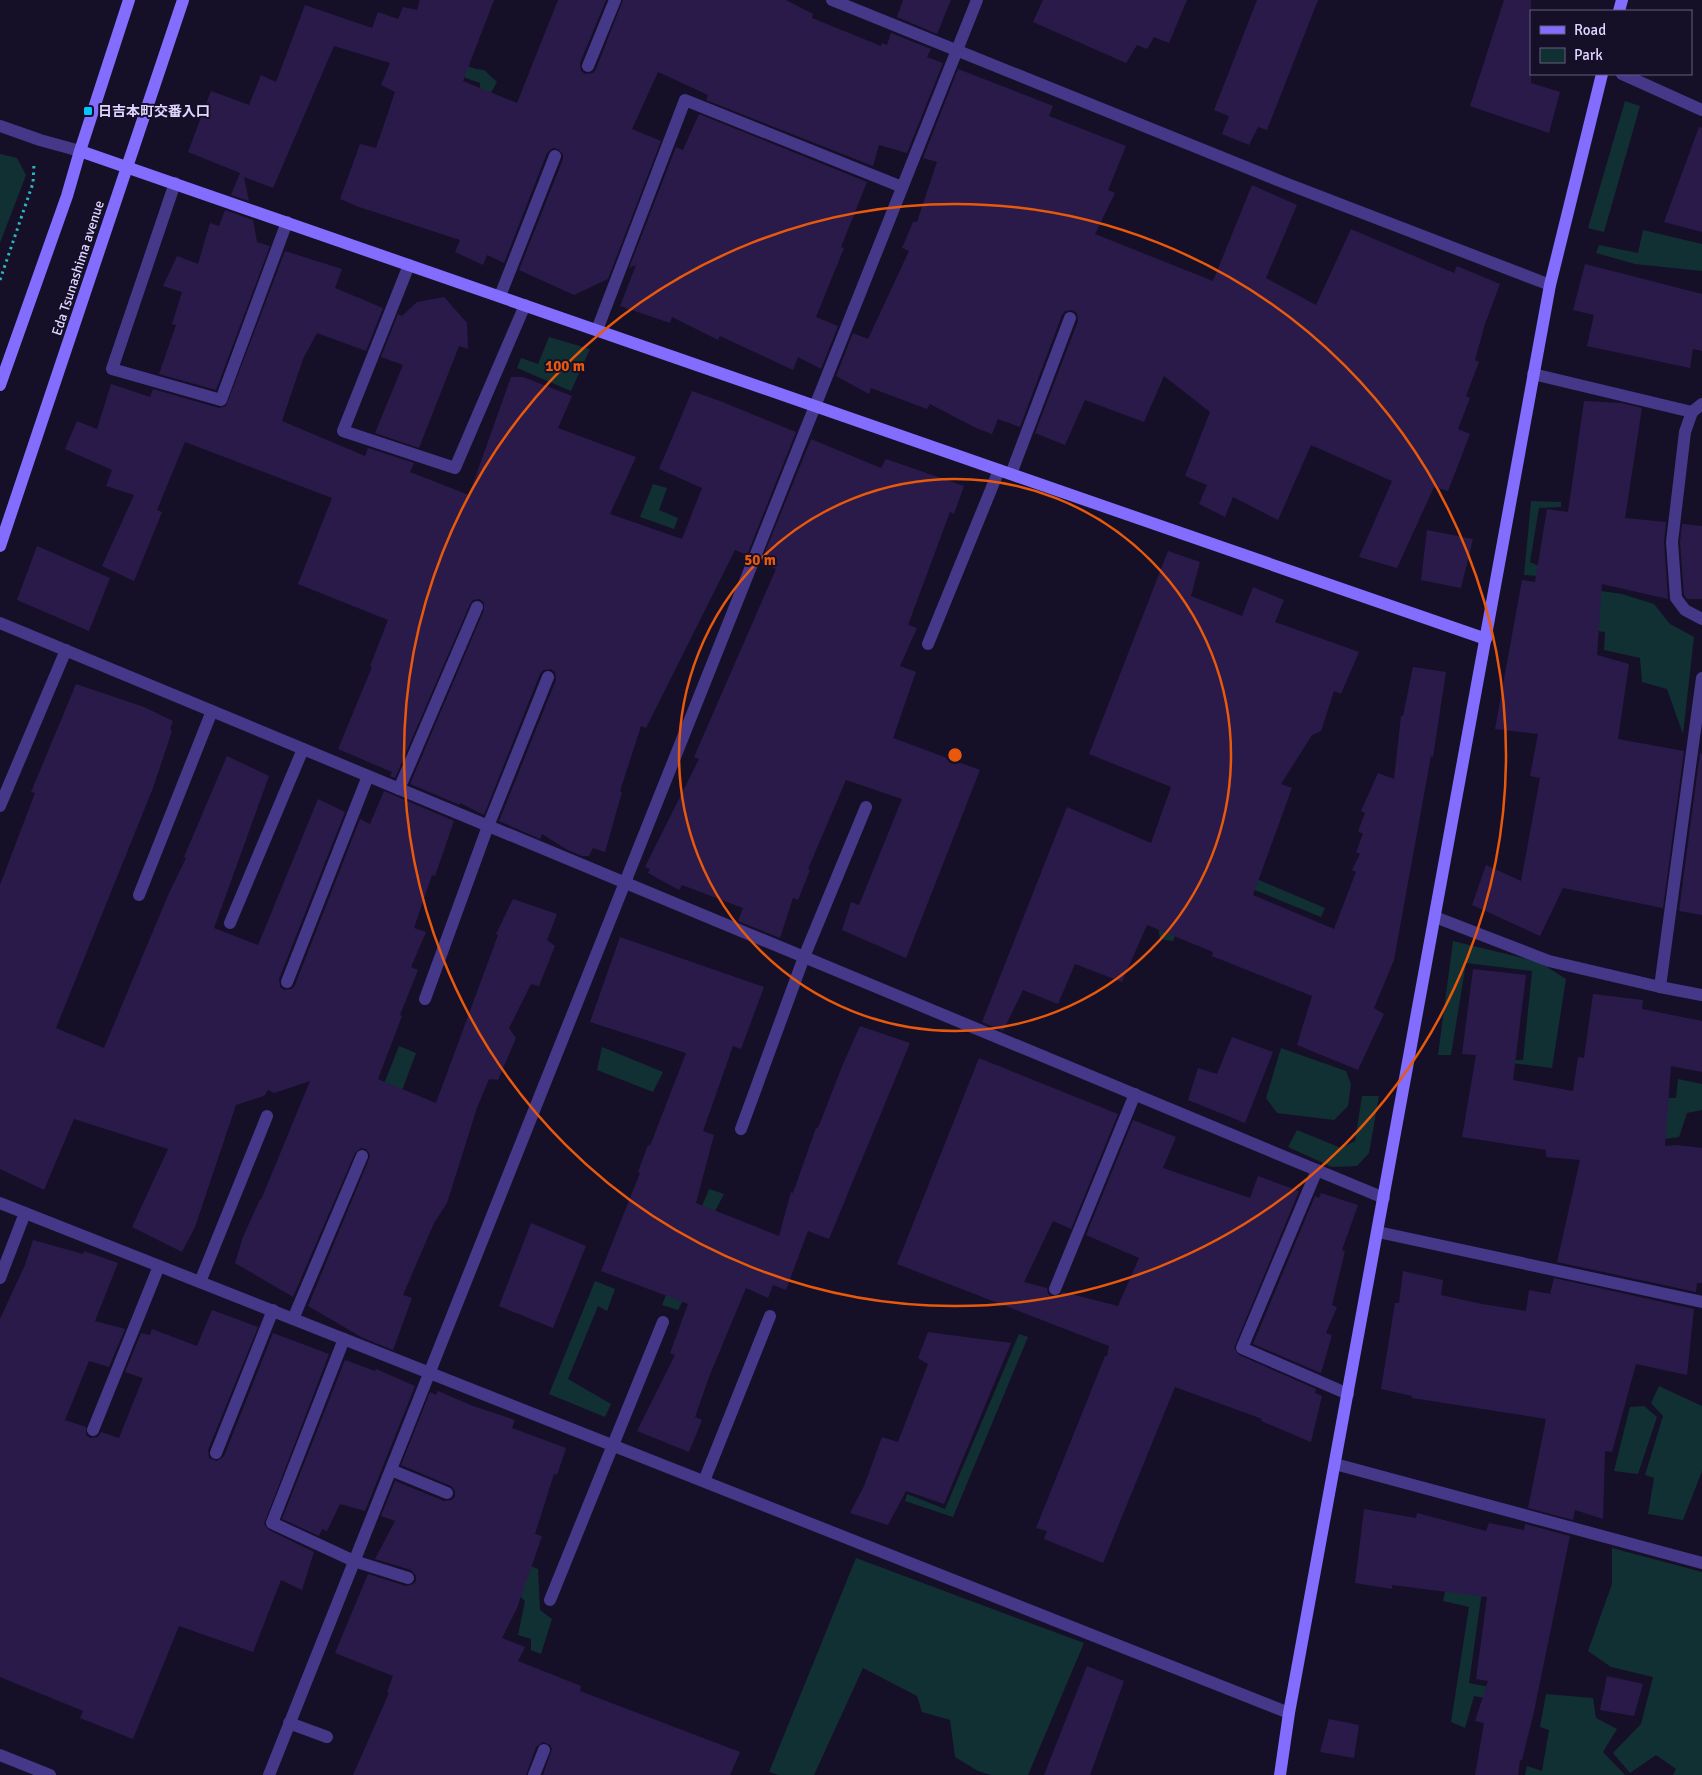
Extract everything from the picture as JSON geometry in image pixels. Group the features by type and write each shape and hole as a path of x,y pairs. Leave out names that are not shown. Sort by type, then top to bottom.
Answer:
{"street":[{"path":"0,385 67,196 130,0"},
{"name":"Eda Tsunashima avenue","path":"0,546 182,0"},
{"path":"588,66 615,0"},
{"path":"832,0 1285,183 1550,285"},
{"path":"269,1775 977,0"},
{"path":"1280,1775 1289,1713 1533,374 1550,285 1602,75"},
{"path":"1624,75 1702,110"},
{"path":"597,330 685,100 902,187"},
{"path":"0,126 175,183 1486,639"},
{"path":"500,296 555,156"},
{"path":"175,183 112,369 221,400 287,222"},
{"path":"409,265 343,431 455,468 525,305"},
{"path":"928,644 1005,472 1070,318"},
{"path":"1533,374 1697,408 1685,432 1672,542 1676,598 1685,610 1702,619"},
{"path":"399,789 477,607"},
{"path":"0,623 1384,1198"},
{"path":"0,806 66,650"},
{"path":"425,999 488,826 548,678"},
{"path":"1660,987 1702,678"},
{"path":"139,895 212,711"},
{"path":"230,923 303,749"},
{"path":"287,982 368,776"},
{"path":"741,1129 804,957 866,806"},
{"path":"1435,917 1549,961 1702,995"},
{"path":"1055,1289 1135,1094"},
{"path":"200,1282 266,1116"},
{"path":"293,1318 362,1156"},
{"path":"1318,1170 1242,1348 1348,1394"},
{"path":"0,1203 1289,1713"},
{"path":"0,1278 25,1213"},
{"path":"1378,1232 1702,1302"},
{"path":"94,1430 159,1266"},
{"path":"216,1453 273,1310"},
{"path":"704,1481 770,1316"},
{"path":"550,1600 663,1322"},
{"path":"344,1339 272,1523 354,1561 408,1578"},
{"path":"1335,1464 1702,1563"},
{"path":"391,1470 447,1493"},
{"path":"289,1723 328,1737"},
{"path":"534,1775 544,1750"},
{"path":"0,1755 50,1775"}],"path":[{"path":"0,280 33,184 34,154"}],"green space":[{"path":"402,44 484,70 497,82 489,96 480,95 480,83 397,54"},
{"path":"1625,101 1640,106 1604,232 1588,228"},
{"path":"0,154 17,158 26,175 0,243"},
{"path":"1643,230 1702,244 1702,271 1635,264 1596,253 1599,245 1638,253"},
{"path":"549,337 590,349 571,391 517,368 521,358 538,364"},
{"path":"653,484 667,488 659,510 678,518 674,529 640,517"},
{"path":"1531,501 1561,502 1561,507 1539,508 1530,562 1539,566 1539,576 1524,575"},
{"path":"1553,584 1622,594 1654,604 1670,624 1694,637 1683,734 1667,689 1642,682 1640,658 1604,650 1605,632 1568,627"},
{"path":"1207,858 1325,908 1321,917 1203,869 1173,941 1160,939 1157,918"},
{"path":"1453,941 1539,962 1566,979 1552,1068 1495,1061 1523,1060 1532,971 1466,963 1451,1055 1438,1055"},
{"path":"399,1046 416,1053 386,1133 369,1122"},
{"path":"602,1047 663,1072 653,1092 597,1070"},
{"path":"1281,1048 1346,1071 1351,1084 1348,1106 1334,1120 1277,1113 1266,1098"},
{"path":"1678,1079 1702,1084 1702,1110 1687,1113 1679,1137 1641,1142 1644,1098 1676,1098"},
{"path":"1362,1096 1379,1096 1369,1153 1357,1166 1332,1167 1288,1147 1297,1130 1341,1148 1355,1141"},
{"path":"709,1189 724,1194 715,1211 697,1273 678,1310 662,1305"},
{"path":"595,1281 615,1289 607,1311 598,1306 568,1379 611,1404 605,1417 549,1394"},
{"path":"1019,1334 1028,1337 953,1517 905,1501 907,1494 945,1509"},
{"path":"1659,1386 1702,1406 1702,1471 1683,1520 1648,1514 1654,1478 1645,1475 1663,1416 1651,1403"},
{"path":"1644,1406 1657,1417 1638,1474 1614,1471 1630,1407"},
{"path":"1456,1543 1484,1577 1469,1683 1504,1690 1503,1701 1474,1696 1465,1728 1451,1722 1469,1607 1443,1601"},
{"path":"1612,1548 1702,1572 1702,1775 1673,1775 1676,1769 1656,1755 1630,1773 1613,1753 1641,1724 1653,1677 1611,1667 1588,1651 1612,1584"},
{"path":"856,1558 1084,1643 1028,1775 991,1775 978,1771 955,1757 950,1720 922,1712 917,1696 863,1668 814,1775 779,1775 769,1772"},
{"path":"528,1565 538,1569 540,1610 552,1619 541,1654 531,1650 531,1639 518,1635 525,1601 520,1596"},
{"path":"1546,1694 1593,1698 1596,1718 1617,1729 1603,1752 1625,1775 1525,1775 1527,1766 1542,1771 1549,1730 1540,1727"}],"building":[{"path":"420,0 494,0 463,81 517,103 558,0 606,0 580,63 581,71 585,74 593,73 596,69 623,0 786,0 813,14 812,18 881,46 882,43 887,45 891,33 931,49 927,57 943,63 907,153 879,145 873,166 706,100 708,95 658,72 632,129 661,141 608,279 574,295 519,270 563,159 563,154 558,149 553,148 547,153 504,263 487,255 483,265 455,252 460,240 340,199 360,144 376,148 395,92 381,85 390,63 334,46 273,188 244,177 249,201 231,195 240,173 188,152 211,91 249,105 261,75 276,82 305,5 372,28 378,12 398,19 403,7 417,10"},
{"path":"903,0 951,0 937,34 897,17"},
{"path":"1043,0 1187,0 1169,43 1154,37 1147,49 1137,45 1126,63 1033,22"},
{"path":"1257,0 1318,0 1267,130 1258,127 1249,145 1222,134 1229,116 1214,110"},
{"path":"1504,0 1531,0 1531,83 1560,92 1549,133 1470,106"},
{"path":"958,69 1053,106 1049,116 1126,146 1108,190 1115,193 1095,234 1213,281 1252,185 1297,205 1266,278 1316,305 1351,229 1454,273 1457,266 1500,284 1485,324 1475,360 1479,362 1466,396 1470,398 1458,429 1470,434 1448,491 1434,487 1397,568 1359,557 1392,481 1311,445 1278,520 1233,497 1225,517 1199,504 1207,485 1185,476 1210,412 1164,376 1144,422 1085,400 1065,445 1035,433 1078,321 1077,313 1072,310 1065,311 1062,315 1020,427 998,419 992,434 976,428 930,404 927,409 871,388 869,394 836,376 853,333 868,339 909,251 902,248 913,222 917,222 937,162 923,158"},
{"path":"699,114 867,182 841,247 844,248 816,317 838,326 821,369 798,357 793,370 720,336 718,340 672,317 670,323 620,306 636,265 629,268 676,147 683,150"},
{"path":"1699,127 1702,128 1702,232 1664,222"},
{"path":"225,210 253,220 257,242 270,246 216,390 159,374 176,325 172,324 182,292 163,286 177,256 198,264 210,223 219,226"},
{"path":"285,251 342,269 335,288 383,308 366,351 317,333 303,359 282,421 365,456 368,448 414,463 410,472 469,495 511,377 523,377 572,396 558,428 636,457 610,514 682,539 702,488 659,469 692,391 796,432 747,555 735,550 646,728 641,726 620,791 622,792 605,852 593,848 589,856 582,856 566,849 542,834 540,839 499,821 556,680 555,672 551,669 543,670 540,674 484,815 460,803 460,805 410,784 484,610 484,603 480,599 473,600 470,604 395,778 390,776 392,772 338,749 372,667 370,666 388,620 298,584 332,498 185,442 157,510 162,512 134,581 102,566 134,495 106,486 112,470 65,449 77,421 97,429 111,384 150,397 153,389 219,408 226,406"},
{"path":"1585,264 1702,294 1702,351 1693,349 1690,368 1587,346 1594,315 1573,310"},
{"path":"444,297 467,323 468,349 459,346 419,448 375,433 403,365 381,357 398,314 402,316 417,302"},
{"path":"1584,401 1621,403 1642,408 1625,518 1666,522 1664,542 1668,599 1602,584 1597,655 1629,664 1618,739 1684,751 1663,908 1563,888 1540,936 1472,905 1486,865 1521,881 1540,778 1530,776 1538,734 1495,729 1522,580 1535,582 1547,509 1568,512"},
{"path":"811,439 881,468 886,459 964,486 954,514 950,512 908,625 917,628 900,666 916,672 893,738 980,770 906,958 842,930 851,902 859,905 902,799 846,780 808,869 810,870 798,900 793,898 780,938 738,921 743,908 682,885 679,890 648,873 650,869 645,867 699,759 694,757 776,569 761,562"},
{"path":"1682,524 1702,526 1702,599 1687,599 1684,595 1680,542"},
{"path":"1427,530 1473,539 1461,588 1421,580"},
{"path":"37,546 110,578 89,631 17,600"},
{"path":"1168,551 1200,562 1191,596 1242,616 1253,587 1284,600 1275,622 1359,652 1341,694 1334,691 1321,731 1312,735 1281,784 1292,788 1253,895 1334,929 1356,872 1352,870 1360,854 1356,852 1363,834 1358,831 1365,813 1361,811 1378,773 1394,779 1401,716 1403,716 1413,667 1446,672 1433,757 1431,756 1394,960 1374,1008 1384,1014 1358,1070 1297,1045 1312,996 1212,956 1213,952 1147,925 1122,982 1075,964 1058,1004 1023,990 1003,1031 982,1022 1067,807 1151,843 1171,787 1089,754"},
{"path":"76,684 144,707 173,721 170,729 172,731 153,788 56,1028 104,1048 169,893 186,858 184,857 227,756 269,776 214,928 258,945 318,799 345,812 279,979 280,987 284,990 292,989 295,985 360,819 370,824 384,791 454,821 435,876 432,875 414,928 426,932 411,967 418,970 378,1079 436,1103 498,935 496,934 513,899 557,914 547,940 555,946 539,986 531,984 509,1028 516,1038 498,1080 489,1079 477,1108 447,1203 434,1223 403,1295 412,1298 393,1350 363,1338 308,1306 369,1159 370,1155 366,1149 361,1148 355,1153 293,1297 235,1263 243,1237 261,1200 310,1081 274,1093 268,1090 264,1096 236,1105 195,1227 182,1252 132,1227 168,1149 74,1119 44,1190 0,1169 0,885 35,793 31,792"},
{"path":"1700,753 1702,754 1702,915 1679,911"},
{"path":"620,937 764,987 741,1049 733,1046 703,1131 714,1135 696,1203 779,1236 791,1192 793,1193 816,1128 818,1128 860,1026 910,1043 829,1239 808,1231 786,1290 773,1285 768,1298 746,1288 709,1377 695,1417 702,1420 689,1452 637,1431 675,1355 670,1353 688,1304 601,1271 640,1173 638,1172 648,1145 650,1146 686,1053 590,1022"},
{"path":"1473,969 1526,975 1513,1080 1573,1091 1578,1057 1584,1058 1593,994 1643,1000 1642,1009 1702,1021 1702,1072 1671,1066 1665,1146 1677,1145 1702,1148 1702,1283 1697,1283 1696,1292 1557,1262 1580,1160 1546,1157 1546,1150 1462,1137 1476,1055 1462,1054"},
{"path":"1232,1037 1273,1052 1245,1123 1188,1100 1198,1068 1217,1074"},
{"path":"979,1058 1118,1114 1071,1229 1053,1221 1024,1282 1047,1288 1048,1294 1051,1296 1057,1297 1063,1292 1118,1306 1139,1258 1086,1235 1133,1120 1176,1137 1163,1168 1250,1198 1258,1176 1299,1191 1234,1348 1239,1355 1316,1389 1315,1393 1322,1396 1311,1442 1261,1421 1262,1419 1175,1387 1103,1563 1044,1539 1047,1531 1036,1528 1105,1356 1107,1356 1109,1346 897,1264"},
{"path":"1321,1193 1358,1205 1342,1250 1345,1251 1332,1305 1337,1307 1326,1333 1332,1335 1321,1373 1253,1344 1315,1196 1319,1198"},
{"path":"531,1223 586,1246 553,1328 499,1306"},
{"path":"33,1240 83,1254 84,1251 118,1263 95,1321 125,1329 109,1367 89,1361 65,1420 86,1427 86,1435 90,1438 98,1437 101,1432 119,1438 143,1378 125,1372 141,1333 150,1335 152,1329 197,1346 212,1310 258,1327 208,1450 209,1458 217,1461 224,1456 273,1333 329,1354 264,1524 269,1530 314,1552 302,1590 281,1580 253,1652 179,1626 133,1739 80,1718 83,1711 0,1677 0,1319 25,1265"},
{"path":"1403,1271 1443,1280 1441,1295 1526,1311 1529,1290 1550,1294 1554,1278 1694,1309 1687,1375 1636,1364 1612,1452 1605,1451 1603,1519 1575,1510 1573,1520 1528,1508 1546,1419 1412,1398 1412,1396 1381,1389 1395,1303 1399,1303"},
{"path":"928,1332 1011,1343 944,1504 906,1491 888,1525 850,1513 864,1486 882,1437 898,1442 928,1364 918,1358"},
{"path":"345,1360 375,1371 376,1369 415,1386 365,1511 340,1504 327,1531 322,1529 319,1536 282,1519"},
{"path":"438,1391 473,1406 515,1420 512,1428 566,1448 557,1475 554,1474 535,1534 542,1536 517,1608 502,1638 525,1647 518,1661 581,1686 580,1691 740,1752 730,1775 543,1775 552,1749 550,1745 543,1742 536,1747 526,1775 353,1775 389,1693 387,1692 393,1676 335,1653 368,1574 406,1586 416,1581 416,1576 411,1570 375,1559 395,1521 381,1516 395,1481 444,1501 452,1500 455,1496 455,1491 451,1486 401,1465 430,1392 436,1395"},
{"path":"1364,1509 1416,1518 1417,1513 1486,1531 1489,1523 1524,1530 1525,1524 1570,1536 1533,1716 1522,1760 1520,1760 1518,1775 1475,1775 1484,1723 1475,1721 1488,1681 1476,1679 1487,1597 1392,1585 1392,1589 1355,1583"},
{"path":"1087,1666 1124,1681 1090,1775 1044,1775"},
{"path":"1607,1676 1643,1684 1634,1716 1600,1710"},
{"path":"1329,1719 1359,1725 1354,1758 1320,1752"}],"place":[{"name":"日吉本町交番入口","path":"88,111"}]}
